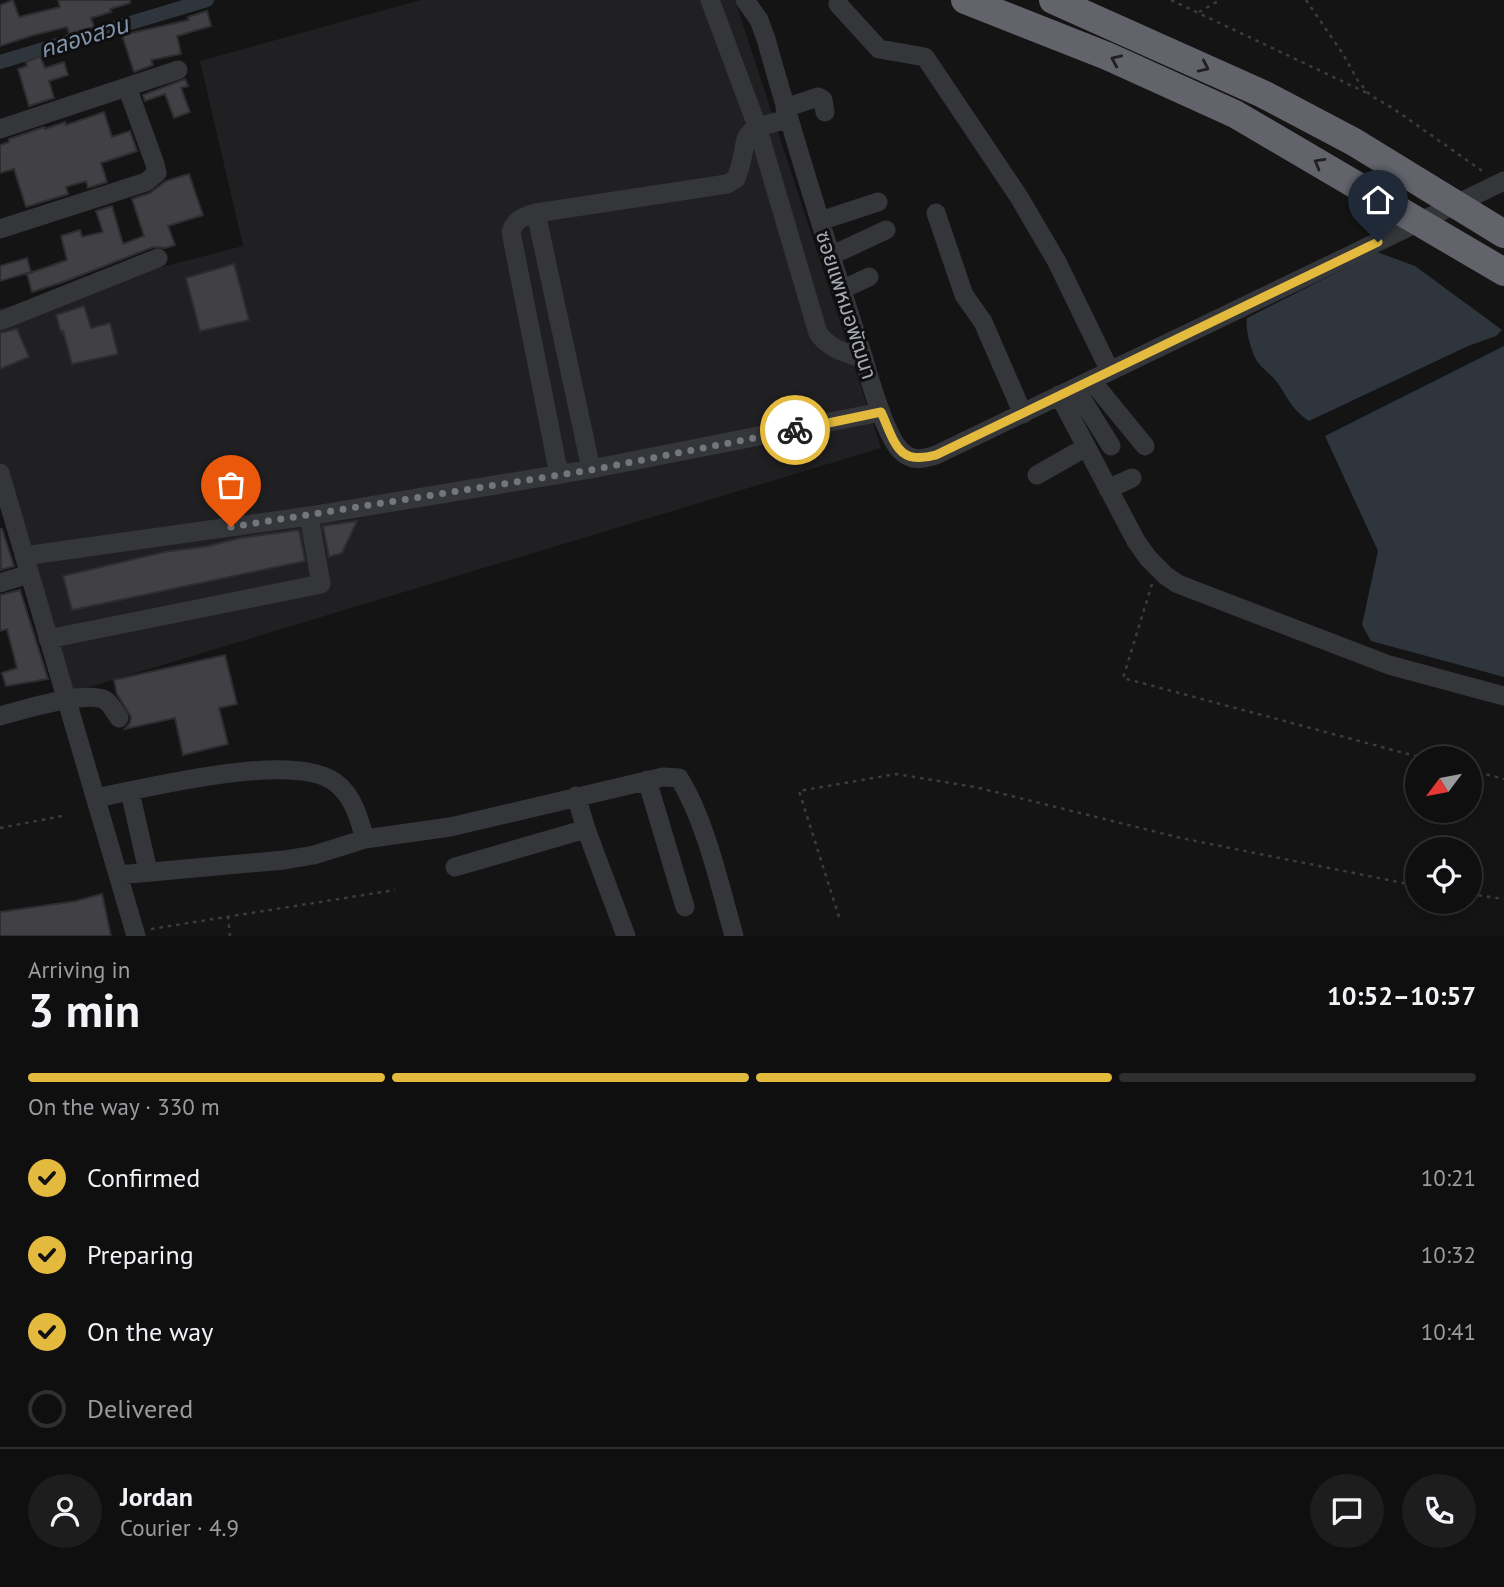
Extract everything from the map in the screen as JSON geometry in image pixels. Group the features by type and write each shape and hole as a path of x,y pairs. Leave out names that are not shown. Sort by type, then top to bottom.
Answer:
{"highway":[{"path":"965,0 1107,56 1235,114 1504,272"},
{"path":"1052,0 1263,94 1354,142 1504,234"}],"street":[{"path":"710,0 757,126 818,333 825,343 832,347 864,359"},
{"name":"ซอยแพหมอพัฒนา","path":"745,0 759,20 766,39 830,256 881,412 900,450 910,458 920,460 936,455 1502,182"},
{"path":"838,4 879,49 925,57 1019,197 1057,262 1110,371"},
{"path":"0,130 178,70"},
{"path":"0,229 153,178 157,173 155,164 127,87"},
{"path":"558,474 511,232 513,224 536,213 727,184 736,179 746,136 757,126 818,97 823,100 825,112"},
{"path":"820,221 878,202"},
{"path":"536,213 591,470"},
{"path":"936,213 964,295 983,322 1023,414"},
{"path":"830,256 886,230"},
{"path":"0,321 158,258"},
{"path":"841,290 869,277"},
{"path":"1075,388 1111,446"},
{"path":"1075,388 1145,446"},
{"path":"1075,388 1086,447 1108,489 1147,558 1178,584 1389,665 1504,696"},
{"path":"0,583 26,565 591,470 881,412"},
{"path":"1037,475 1086,447"},
{"path":"0,473 8,527 26,565 135,934"},
{"path":"1108,489 1132,478"},
{"path":"48,639 321,584 309,516"},
{"path":"0,716 65,699 97,698 104,700 119,718"},
{"path":"96,798 252,771 309,772 335,782 347,794 365,839"},
{"path":"118,875 314,855 365,839 450,827 663,776 679,778 685,788 708,847 734,936"},
{"path":"647,780 685,906"},
{"path":"130,792 148,871"},
{"path":"576,796 626,936"},
{"path":"455,867 586,829"}],"path":[{"path":"1171,0 1370,95 1502,182"},
{"path":"1199,12 1220,0"},
{"path":"1306,0 1358,81 1370,95"},
{"path":"1157,568 1123,678 1405,753"},
{"path":"1482,773 1504,779"},
{"path":"839,917 799,791 896,774 975,787 1181,838 1405,883"},
{"path":"0,828 62,816"},
{"path":"135,934 228,916 395,890"},
{"path":"1482,896 1504,900"},
{"path":"228,916 230,936"}],"shaded area":[{"path":"421,0 735,0 881,448 63,695 0,486 0,309 243,246 200,61"},
{"path":"1377,252 1415,266 1502,330 1496,336 1468,346 1309,421 1294,408 1277,382 1257,361 1249,340 1247,318"},
{"path":"1504,346 1504,677 1371,641 1362,625 1378,551 1325,436"}],"building":[{"path":"13,0 19,17 60,7 58,0 130,0 130,3 91,18 94,27 69,34 67,27 0,46 0,5"},
{"path":"207,11 211,26 177,36 181,54 151,60 153,65 134,72 122,35 189,20 188,17"},
{"path":"40,56 45,68 64,62 68,75 49,81 54,98 29,106 18,69"},
{"path":"185,79 188,86 181,88 190,112 174,118 165,94 145,101 143,95"},
{"path":"104,112 112,137 130,131 137,151 101,163 107,182 88,188 86,181 66,187 68,194 26,207 14,169 0,173 0,145 9,142 9,139 44,127 45,129 65,122 66,125"},
{"path":"189,174 203,215 168,226 175,245 153,247 32,292 27,274 67,260 61,236 80,230 82,237 103,232 96,211 112,206 123,244 144,236 132,199 150,193 166,181"},
{"path":"27,258 31,272 0,281 0,266"},
{"path":"234,264 249,320 200,331 186,278"},
{"path":"84,306 91,328 110,323 118,354 72,364 56,315"},
{"path":"17,329 29,357 0,369 0,333"},
{"path":"357,521 342,553 329,557 323,526"},
{"path":"0,529 14,566 1,570"},
{"path":"299,530 305,561 72,610 63,576 164,552"},
{"path":"20,590 48,679 6,686 2,673 17,668 7,629 0,631 0,595"},
{"path":"225,655 237,704 219,708 228,744 183,755 175,718 125,729 131,717 117,694 114,680"},
{"path":"102,894 111,936 0,936 0,912 76,901"}],"waterway":[{"name":"คลองสวน","path":"0,62 207,0"}],"way so far":[{"path":"231,527 591,470 738,439 795,430"}],"route":[{"path":"795,430 881,412 900,450 910,458 920,460 936,455 1378,242"}]}
